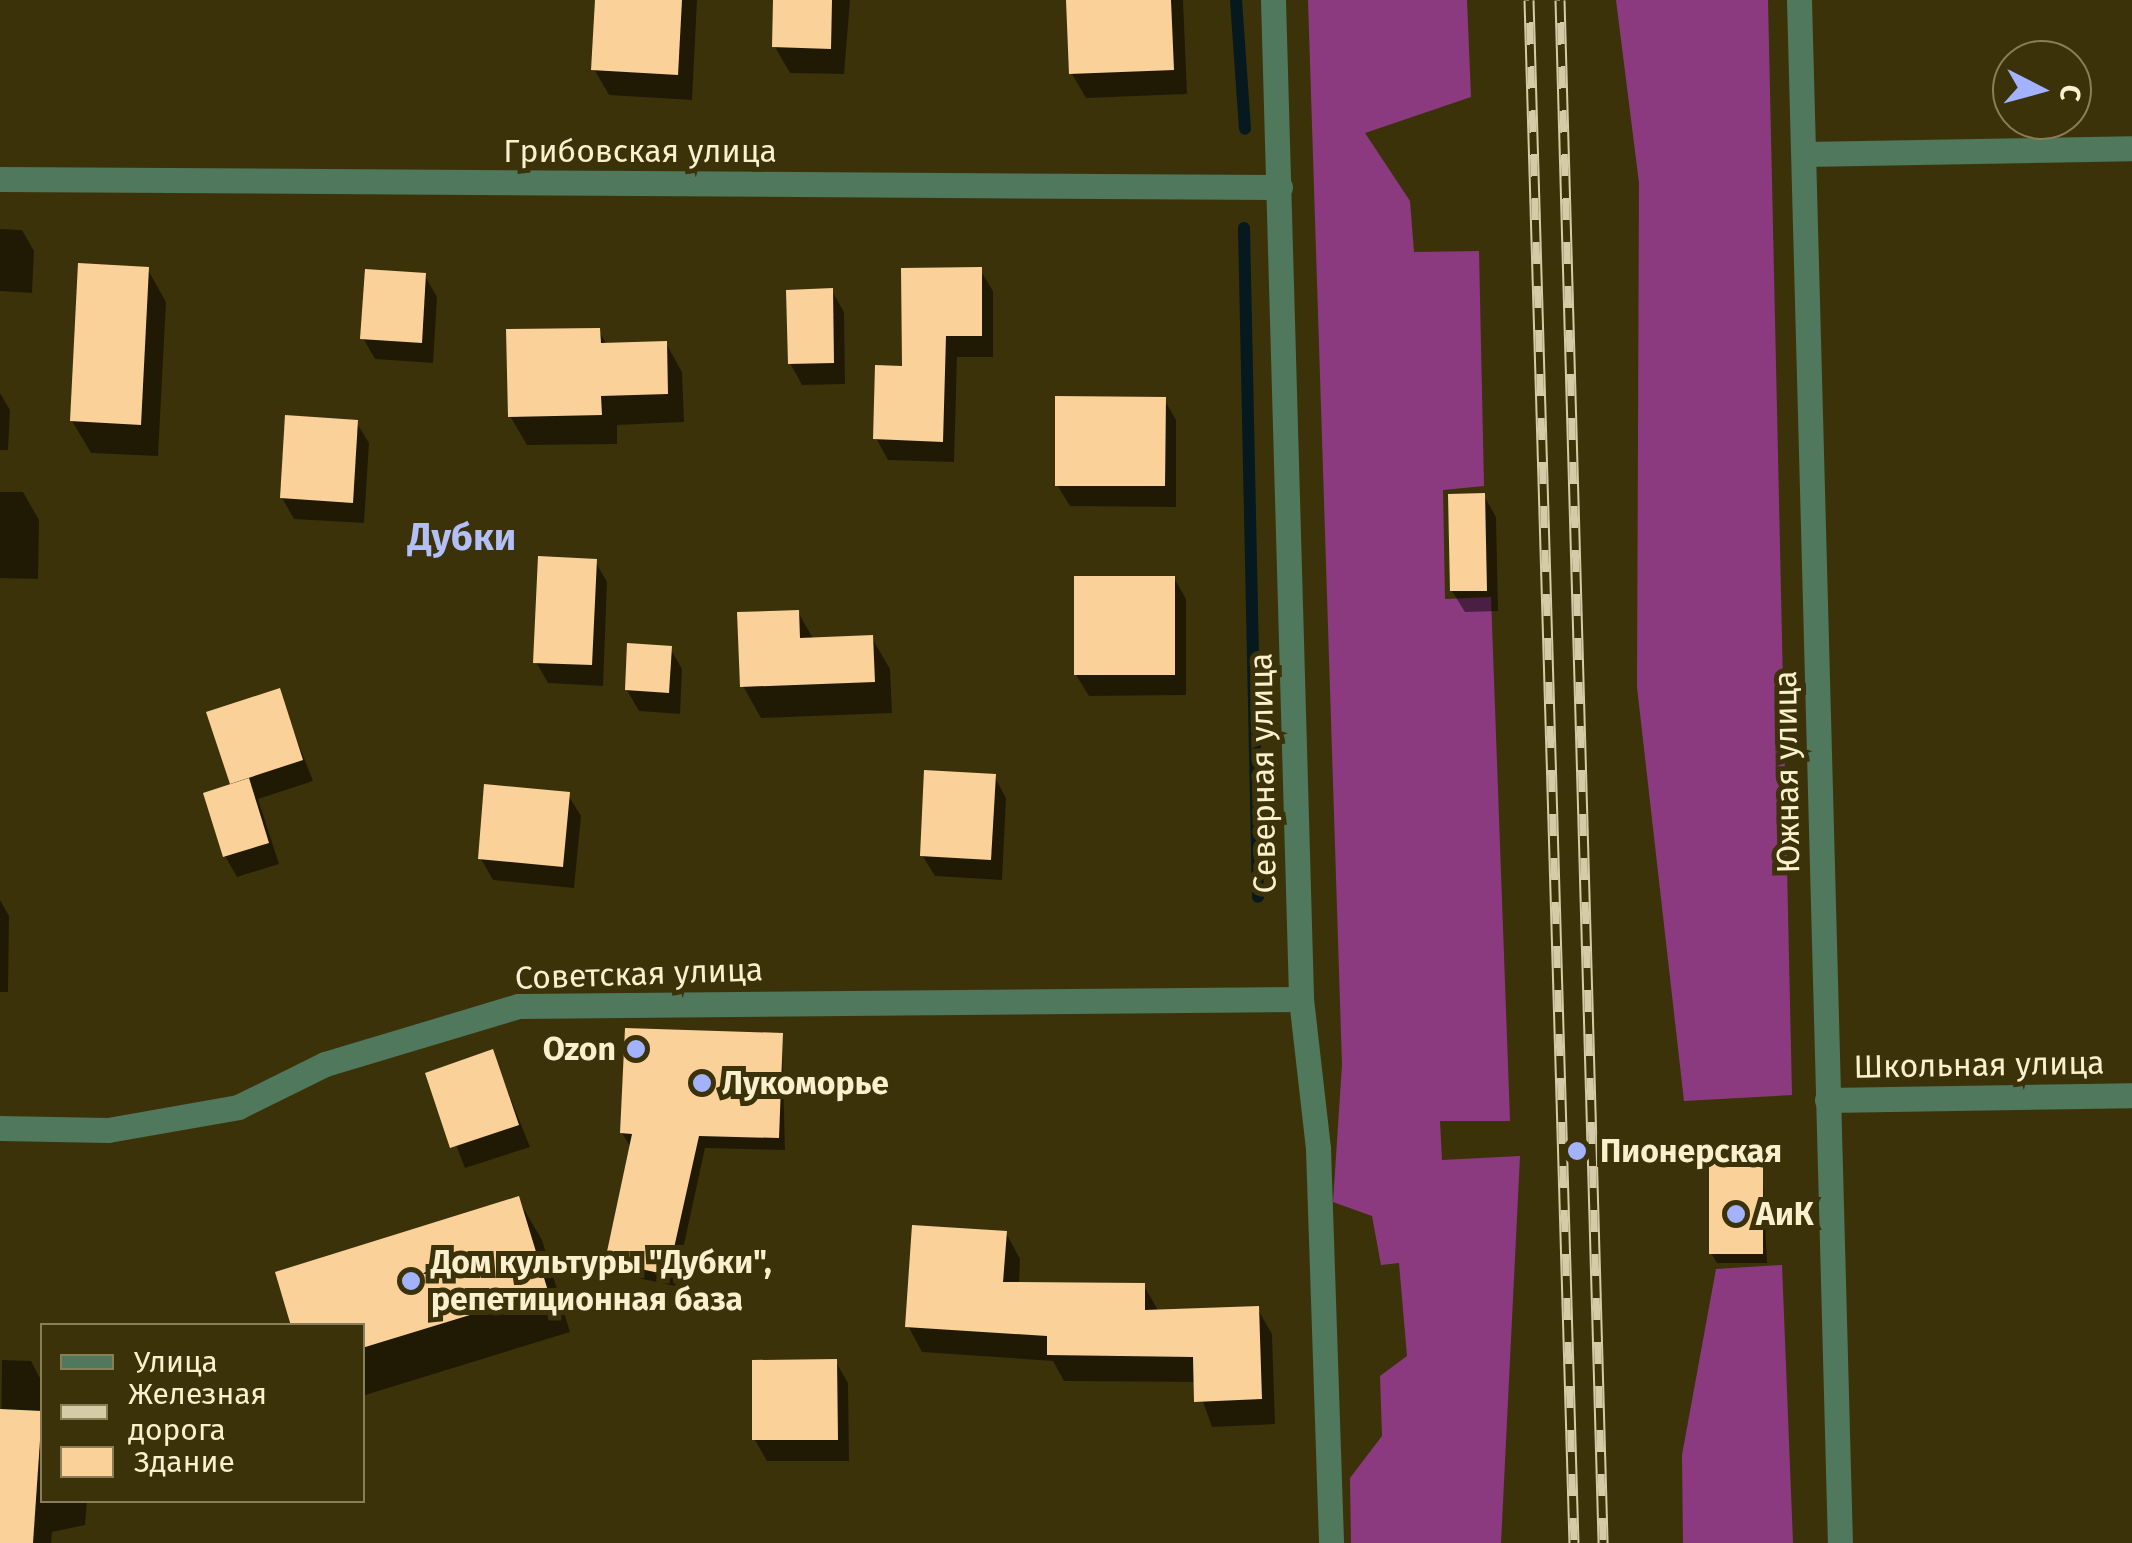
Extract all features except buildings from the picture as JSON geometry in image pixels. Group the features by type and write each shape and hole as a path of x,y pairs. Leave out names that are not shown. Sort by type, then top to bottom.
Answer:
{"street":[{"name":"Северная улица","path":"1273,0 1301,1000 1318,1149 1331,1543"},
{"name":"Южная улица","path":"1799,0 1840,1543"},
{"path":"1804,154 2132,148"},
{"name":"Грибовская улица","path":"0,179 1280,186"},
{"name":"Советская улица","path":"0,1128 108,1130 238,1106 325,1064 518,1006 1301,1000"},
{"name":"Школьная улица","path":"1827,1100 2132,1095"}],"shaded area":[{"path":"1308,0 1467,0 1471,97 1365,133 1410,201 1414,252 1479,251 1484,486 1443,490 1445,599 1491,597 1510,1121 1440,1121 1442,1160 1520,1156 1501,1543 1351,1543 1350,1478 1382,1436 1380,1376 1407,1356 1399,1263 1381,1265 1372,1216 1333,1202 1342,1065"},
{"path":"1616,0 1768,0 1792,1095 1684,1101 1637,687 1639,183"},
{"path":"1782,1265 1793,1543 1683,1543 1682,1455 1716,1269"}],"waterway":[{"path":"1236,0 1245,129"},
{"path":"1244,228 1258,897"}],"railway":[{"path":"1529,0 1574,1543"},
{"path":"1560,0 1603,1543"}],"place":[{"name":"Ozon","path":"636,1049"},
{"name":"Лукоморье","path":"702,1083"},
{"name":"Пионерская","path":"1577,1151"},
{"name":"АиК","path":"1736,1214"},
{"name":"Дом культуры \"Дубки\", репетиционная база","path":"411,1281"}],"district":[{"name":"Дубки","path":"462,538"}]}
